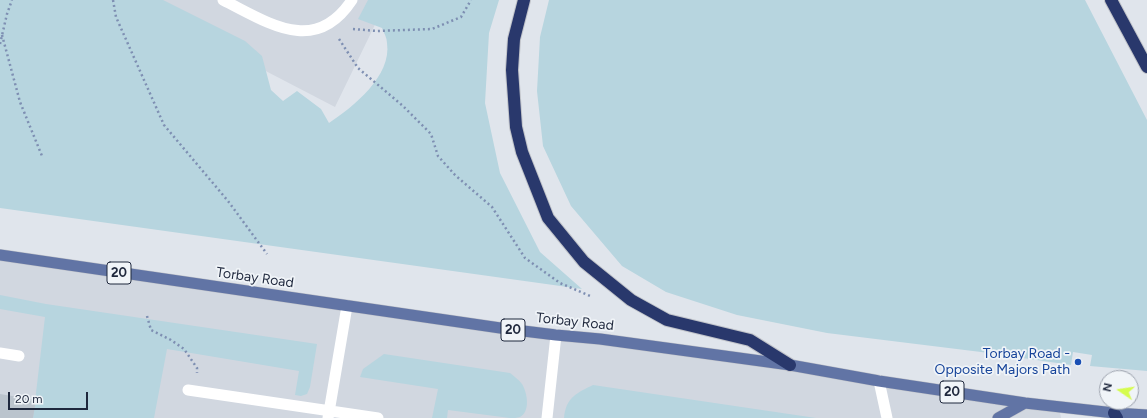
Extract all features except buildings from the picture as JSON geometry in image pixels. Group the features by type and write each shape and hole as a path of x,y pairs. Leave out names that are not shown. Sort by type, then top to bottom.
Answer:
{"highway":[{"path":"524,0 514,39 512,70 516,127 522,152 548,218 584,262 631,300 667,320 750,340 790,365"},
{"path":"1111,0 1147,67"}],"main road":[{"name":"Torbay Road","path":"0,255 237,291 556,335 600,338 790,365 879,381 1025,403 1115,415 1147,415"},
{"path":"998,418 1025,403"}],"street":[{"path":"223,0 277,27 304,32 329,25 346,10 352,0"},
{"path":"329,414 347,306"},
{"path":"547,418 556,335"},
{"path":"0,353 19,356"},
{"path":"879,381 887,418"},
{"path":"192,391 329,414 378,418"}],"path":[{"path":"0,44 12,0"},
{"path":"113,0 116,17 164,125 228,201 267,254"},
{"path":"329,25 355,30 377,31 432,29 461,17 471,0"},
{"path":"329,25 358,68 403,106 431,134 438,156 455,175 492,207 525,258 560,283 590,296"},
{"path":"2,35 20,102 42,156"},
{"path":"147,316 151,330 171,340 184,349 197,368 192,391"}],"shaded area":[{"path":"0,0 163,0 245,41 262,56 271,90 283,101 297,91 321,109 329,123 349,108 369,89 377,79 387,55 386,37 382,28 358,19 368,0 499,0 489,33 485,103 500,173 540,252 582,289 0,208"},
{"path":"129,0 387,0 335,107"},
{"path":"549,0 1085,0 1147,120 1147,371 1090,366 1092,355 1073,352 1071,365 827,333 737,315 666,292 622,266 571,206 543,146 537,91 540,37"},
{"path":"0,255 1059,406 1061,418 0,418"},
{"path":"0,295 46,304 317,344 310,387 307,394 301,396 295,395 299,371 167,349 154,418 33,418 45,317 0,309"},
{"path":"384,354 510,373 524,387 527,401 526,410 520,417 517,418 448,410 447,418 432,418 438,389 360,377 363,369"},
{"path":"593,385 816,418 564,418 567,405 570,400 577,393"}],"place":[{"name":"Torbay Road - Opposite Majors Path","path":"1078,362"}]}
